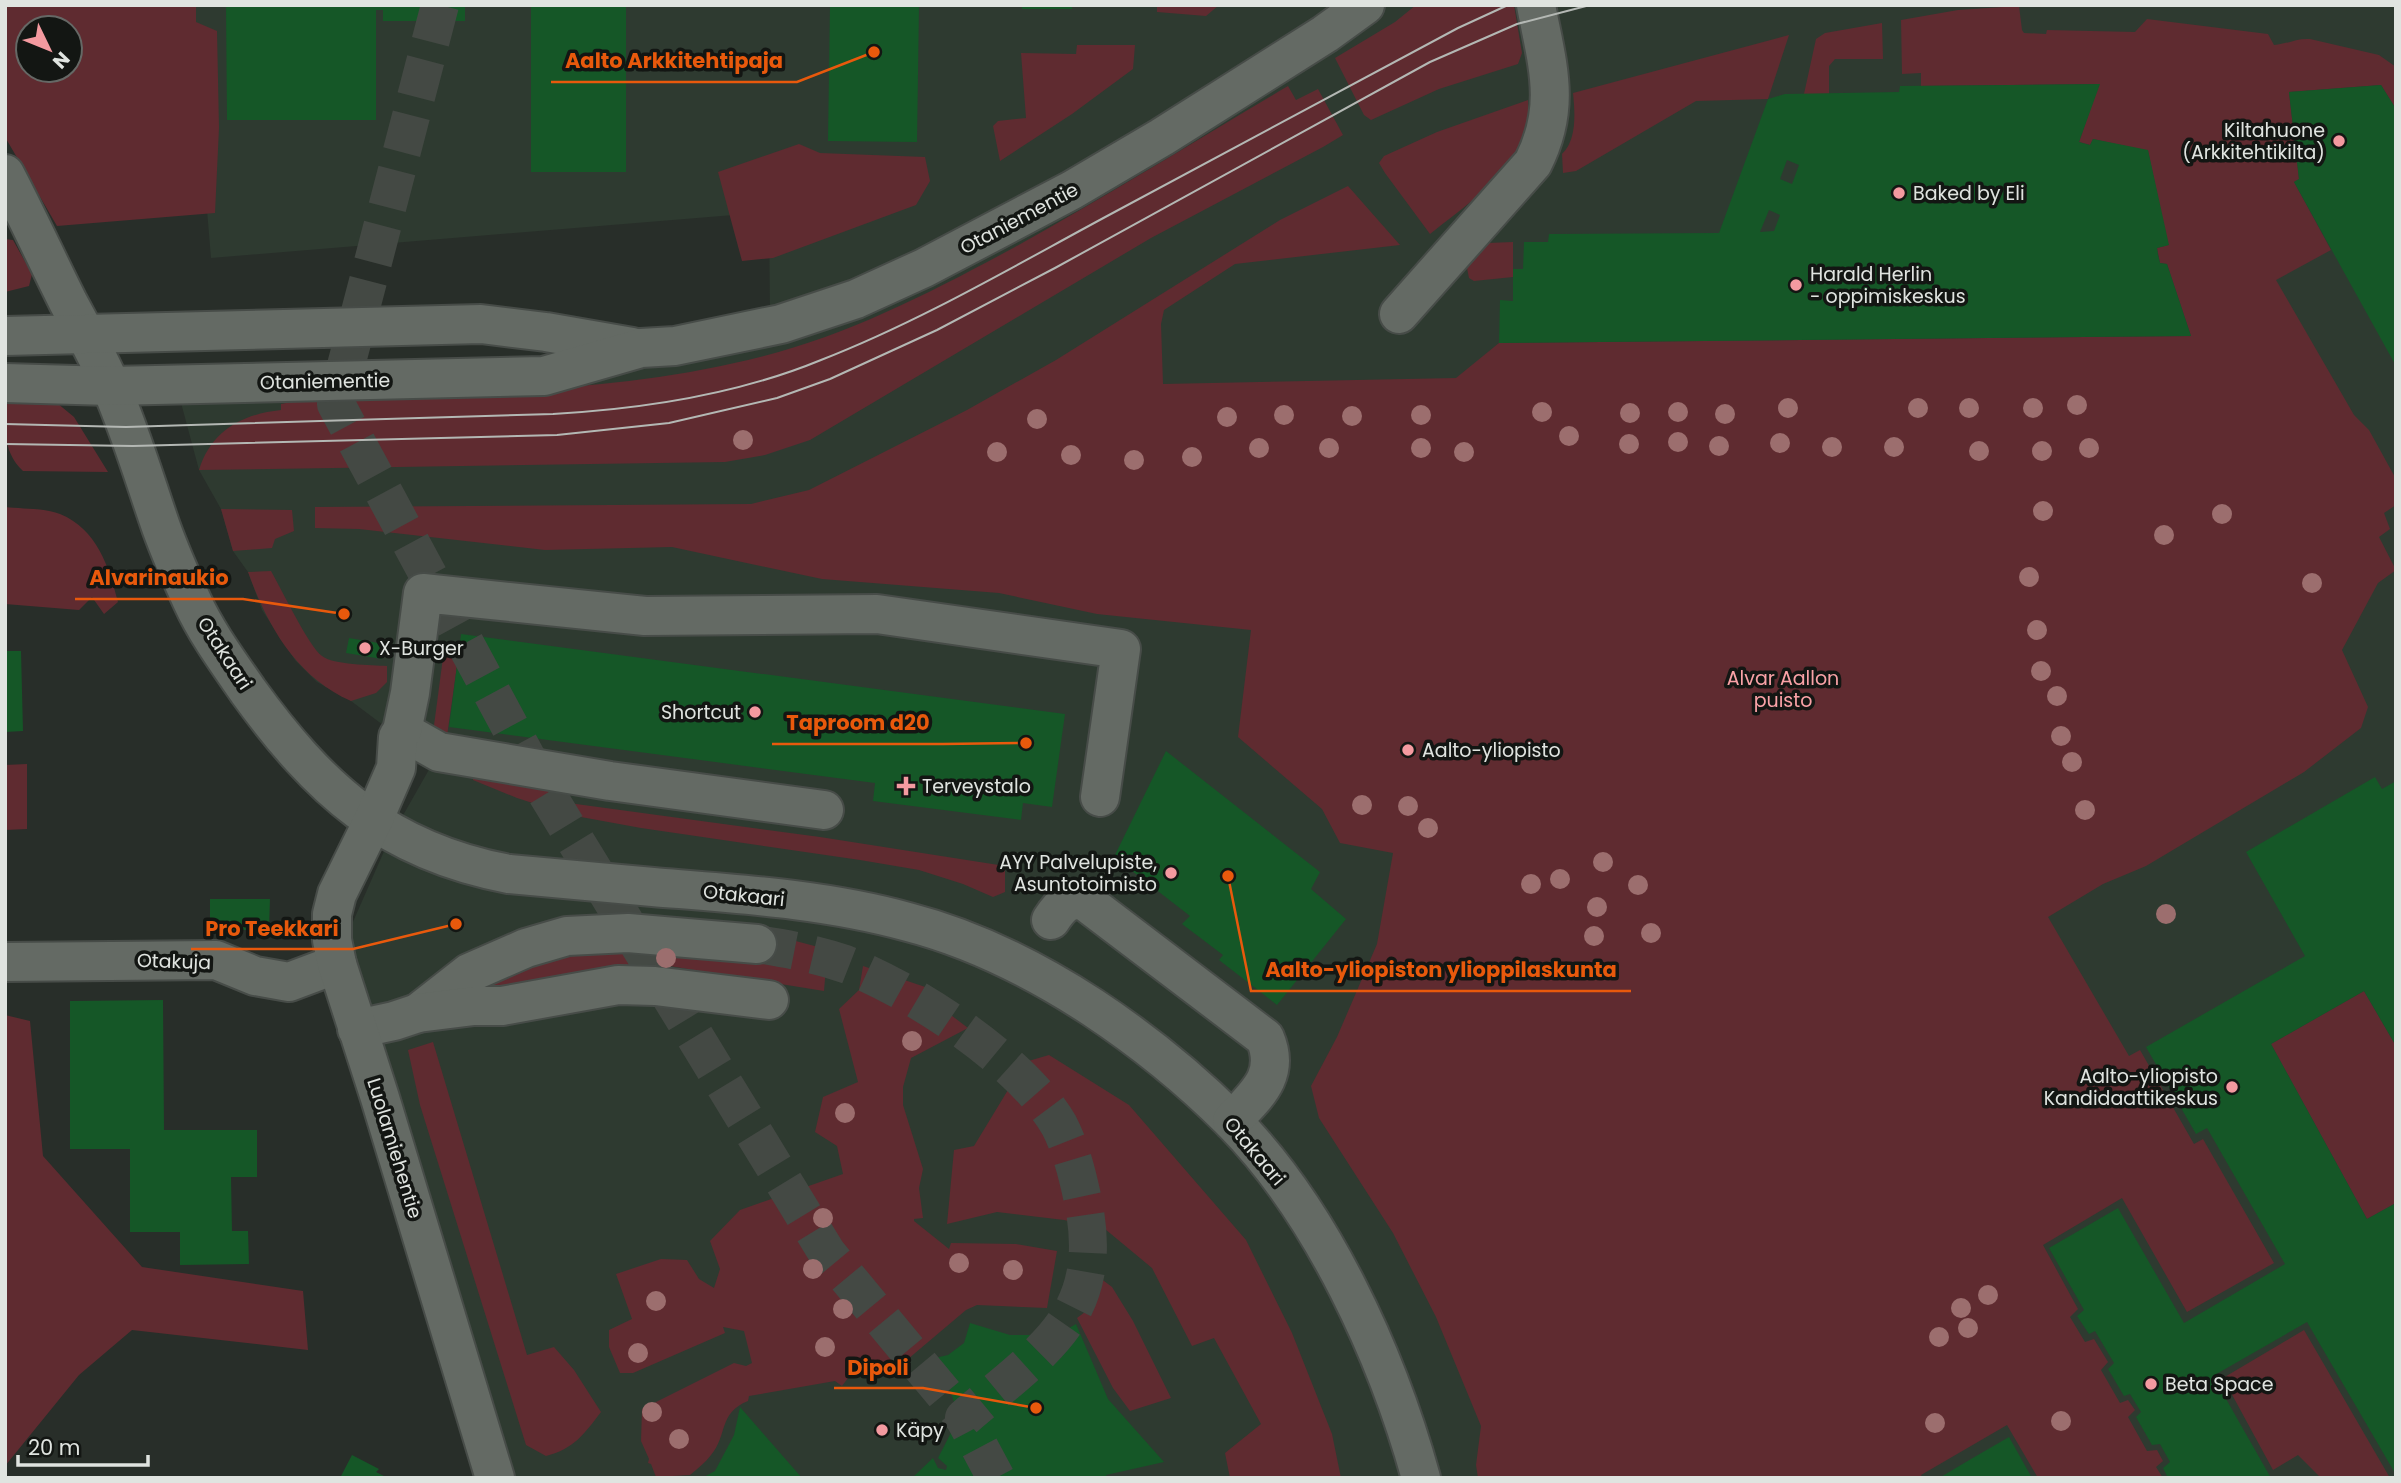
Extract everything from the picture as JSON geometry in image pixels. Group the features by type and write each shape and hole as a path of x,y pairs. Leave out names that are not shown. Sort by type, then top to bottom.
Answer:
{"street":[{"path":"1399,314 1533,163 1545,140 1551,82 1536,5"},
{"name":"Otaniementie","path":"5,383 111,386 544,376 641,348 675,346 781,324 856,299 924,268 1072,190 1162,137 1361,7"},
{"name":"Otakaari","path":"5,174 111,386 161,528 194,604 227,661 298,756 339,796 373,821 436,854 474,867 509,874 783,899 905,921 955,936 1001,955 1068,992 1157,1054 1232,1121 1298,1203 1361,1315 1412,1443 1421,1478"},
{"name":"Otaniementie","path":"5,336 481,324 641,348"},
{"name":"Luolamiehentie","path":"495,1478 337,964 332,940 332,914 337,894 396,768 398,737 402,731 410,693 423,593 645,616 877,614 1121,649 1101,797"},
{"path":"402,731 439,752 610,781 824,810"},
{"path":"1051,920 1068,901 1077,898 1086,902 1265,1038 1270,1060 1269,1080 1232,1121"},
{"path":"418,1013 469,973 526,948 567,936 628,933 757,944"},
{"name":"Otakuja","path":"5,962 216,960 255,976 289,982 337,964"},
{"path":"357,1029 418,1013 474,1006 502,1006 618,985 655,986 769,1000"}],"shaded area":[{"name":"Aalto-yliopisto","path":"190,5 2396,5 2396,1478 493,1478 357,1029 352,924 389,840 435,759 403,740 351,701 317,682 295,660 262,610 248,572 233,551 221,509 199,470 176,384 544,376 770,317 769,212 211,258"}],"green space":[{"path":"5,5 196,5 196,22 217,31 219,128 215,213 57,226 5,137"},
{"path":"1157,5 1219,5 1206,16 1157,12"},
{"path":"1416,5 1514,5 1522,53 1518,64 1439,89 1371,120 1364,115 1335,58 1395,22"},
{"name":"Alvar Aallon puisto","path":"2019,6 2024,33 2046,34 2047,30 2135,32 2147,19 2268,34 2274,45 2310,39 2379,55 2396,67 2396,109 2381,85 2289,92 2299,179 2294,182 2331,250 2276,280 2354,415 2369,430 2396,479 2396,505 2384,513 2390,529 2379,537 2396,570 2378,583 2342,650 2368,707 2361,728 2304,772 2146,866 2103,884 2048,917 2129,1056 2140,1050 2194,1144 2203,1139 2274,1263 2187,1312 2122,1198 2043,1245 2078,1309 2070,1317 2085,1342 2094,1339 2108,1362 2101,1370 2120,1403 2128,1400 2135,1410 2128,1417 2147,1451 2157,1450 2163,1461 2156,1467 2163,1478 2038,1478 2007,1425 1921,1475 1923,1478 1478,1478 1476,1465 1481,1426 1436,1317 1393,1233 1319,1118 1311,1086 1337,1037 1377,944 1393,853 1340,843 1322,809 1238,737 1251,630 1097,614 999,593 822,579 672,547 545,550 359,529 315,528 315,507 751,504 809,490 967,410 1056,360 1280,220 1348,186 1400,245 1235,264 1164,310 1161,324 1163,384 1456,378 1499,343 2191,336 2167,264 2160,263 2157,248 2168,245 2148,151 2093,139 2090,145 2079,142 2099,84 1921,86 1921,73 1902,74 1901,20 1958,10"},
{"path":"1882,23 1883,59 1835,59 1829,66 1829,94 1804,94 1816,39 1825,33"},
{"path":"1789,35 1768,99 1696,101 1576,171 1563,173 1562,154 1573,134 1574,126 1573,93"},
{"path":"1077,45 1135,45 1133,69 1072,114 1000,161 993,126 998,121 1026,118 1021,53 1076,54"},
{"path":"1288,86 1296,100 1318,89 1343,135 1151,238 810,440 765,455 725,462 199,470 204,456 220,435 241,420 281,410 281,404 312,398 532,390 640,379 748,360 818,340 918,297 1015,247"},
{"path":"1528,100 1528,122 1524,139 1515,155 1475,199 1430,234 1379,163 1384,156 1437,132"},
{"path":"799,144 820,153 925,157 930,181 916,205 773,258 742,261 718,172"},
{"path":"5,239 13,240 32,274 29,286 5,292"},
{"path":"1513,242 1513,277 1474,281 1469,278 1467,268 1488,243"},
{"path":"5,395 57,403 74,417 108,472 23,471 8,445"},
{"path":"5,507 54,512 83,529 100,550 118,602 104,614 92,597 79,610 5,604"},
{"path":"221,509 292,510 294,531 275,539 272,548 233,551"},
{"path":"271,571 303,630 322,656 343,663 387,666 387,682 376,693 351,701 332,691 299,664 274,630 248,572"},
{"path":"444,650 459,652 447,736 433,733"},
{"path":"27,764 27,829 5,830 5,765"},
{"path":"473,776 555,792 554,801 820,837 1005,866 1005,892 993,897 919,870 570,815 517,798 473,780"},
{"path":"758,931 822,948 826,967 824,991 657,964 603,971 501,994 493,983 528,965 568,952"},
{"path":"863,966 940,992 939,1006 968,1028 911,1058 903,1087 903,1105 923,1169 919,1188 923,1218 914,1221 949,1249 951,1243 1016,1244 1057,1251 1047,1308 977,1305 966,1310 895,1370 848,1378 842,1386 835,1381 749,1396 748,1401 738,1406 728,1418 709,1458 690,1475 656,1477 641,1441 642,1409 734,1363 746,1366 752,1363 744,1331 723,1327 725,1333 633,1373 620,1373 609,1347 609,1330 632,1319 616,1274 661,1259 687,1260 699,1279 714,1288 720,1269 710,1241 740,1210 843,1174 837,1146 815,1132 823,1097 858,1082 839,1009 859,990"},
{"path":"2364,991 2396,1046 2396,1203 2367,1219 2271,1044"},
{"path":"5,1015 30,1021 43,1156 142,1267 303,1291 308,1350 132,1330 79,1375 5,1466"},
{"path":"433,1042 527,1355 554,1347 574,1370 601,1412 584,1434 571,1445 546,1456 526,1445 420,1105 408,1050"},
{"path":"1049,1055 1129,1105 1246,1240 1292,1333 1332,1434 1341,1478 1230,1478 1225,1453 1261,1424 1214,1338 1192,1346 1152,1268 1105,1229 1064,1220 997,1212 947,1224 954,1150 974,1146 1025,1062"},
{"path":"1096,1275 1112,1287 1133,1321 1171,1398 1130,1411 1113,1388 1077,1318 1089,1309"},
{"path":"2304,1330 2390,1478 2321,1478 2298,1455 2273,1470 2223,1378"}],"building":[{"path":"226,5 465,5 465,21 383,21 383,10 376,10 376,120 227,120"},
{"path":"531,5 626,5 626,172 531,172"},
{"path":"830,5 919,5 917,142 828,141"},
{"path":"1022,5 1072,5 1072,9 1022,9"},
{"path":"2100,84 2079,142 2090,145 2093,139 2148,150 2169,245 2157,248 2158,255 2160,263 2167,264 2191,336 1499,343 1500,300 1513,301 1513,269 1523,269 1524,242 1548,242 1549,234 1719,233 1768,99 1785,94 1899,92 1900,86","holes":["1787,160 1799,165 1792,184 1780,179","1769,210 1780,215 1774,231 1760,232"]},
{"path":"2381,85 2396,109 2396,366 2294,182 2299,179 2289,92"},
{"path":"461,634 1065,714 1052,807 1023,803 1021,820 873,801 875,783 449,727"},
{"name":"X-Burger","path":"349,638 384,644 382,659 346,653"},
{"path":"5,651 21,651 23,731 5,732"},
{"path":"1166,751 1320,872 1311,889 1346,919 1277,1005 1219,960 1223,955 1182,924 1190,916 1114,857"},
{"name":"Aalto-yliopisto Kandidaattikeskus","path":"2375,777 2382,789 2396,781 2396,1046 2364,991 2271,1044 2367,1219 2396,1203 2396,1475 2307,1322 2213,1376 2271,1478 2168,1478 2163,1468 2170,1462 2160,1444 2152,1445 2136,1417 2141,1412 2130,1394 2124,1396 2108,1369 2114,1363 2095,1331 2089,1334 2077,1316 2084,1310 2049,1248 2118,1208 2184,1323 2285,1264 2207,1128 2196,1134 2146,1047 2305,956 2246,852"},
{"path":"210,899 270,899 269,930 210,930"},
{"path":"894,968 903,973 898,982 889,977"},
{"path":"163,1000 164,1130 257,1130 257,1177 231,1177 232,1231 248,1231 249,1264 180,1265 180,1232 130,1232 130,1149 70,1149 70,1001"},
{"path":"970,1323 1010,1335 1057,1335 1076,1324 1108,1399 1164,1462 1106,1475 1108,1478 912,1478 933,1458 938,1468 946,1470 947,1466 938,1458 959,1417 947,1381 935,1358 948,1355 964,1343"},
{"path":"740,1407 802,1478 702,1478 715,1471 734,1435"},
{"path":"2009,1437 2032,1478 1939,1478 1971,1459"},
{"path":"352,1455 379,1469 376,1472 388,1478 340,1478"}],"tunnel":[{"path":"440,5 336,404 542,786 827,1253 964,1418"},
{"path":"757,944 845,964 902,991 993,1053 1020,1077 1059,1125 1071,1153 1086,1216 1088,1245 1085,1273 1077,1301 1061,1329 1022,1370 964,1418 996,1478"}],"tram line":[{"path":"5,424 126,427 553,414 655,404 756,382 858,345 931,310 1458,28 1508,5"},
{"path":"5,444 133,446 557,435 669,423 777,398 830,379 937,330 1430,62 1517,24 1590,5"}],"place":[{"name":"Aalto Arkkitehtipaja","path":"874,52"},
{"name":"Kiltahuone (Arkkitehtikilta)","path":"2339,141"},
{"name":"Baked by Eli","path":"1899,193"},
{"name":"Harald Herlin - oppimiskeskus","path":"1796,285"},
{"name":"Alvarinaukio","path":"344,614"},
{"name":"X-Burger","path":"365,648"},
{"name":"Shortcut","path":"755,712"},
{"name":"Taproom d20","path":"1026,743"},
{"name":"Aalto-yliopisto","path":"1408,750"},
{"name":"Terveystalo","path":"906,786"},
{"name":"AYY Palvelupiste, Asuntotoimisto","path":"1171,873"},
{"name":"Aalto-yliopiston ylioppilaskunta","path":"1228,876"},
{"name":"Pro Teekkari","path":"456,924"},
{"name":"Aalto-yliopisto Kandidaattikeskus","path":"2232,1087"},
{"name":"Beta Space","path":"2151,1384"},
{"name":"Dipoli","path":"1036,1408"},
{"name":"Käpy","path":"882,1430"}]}
